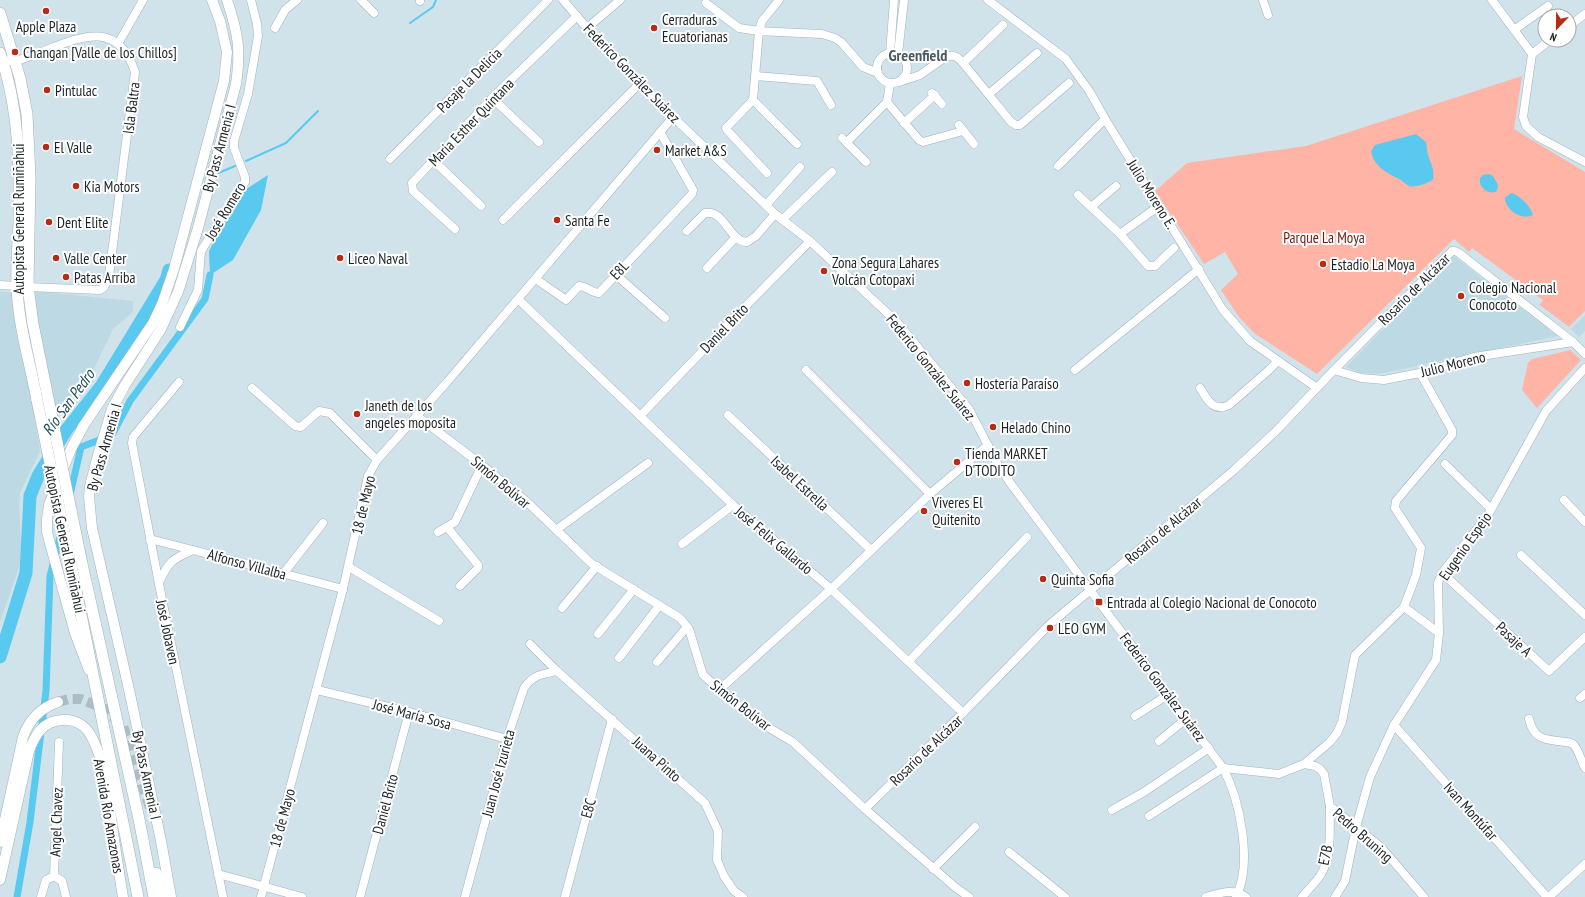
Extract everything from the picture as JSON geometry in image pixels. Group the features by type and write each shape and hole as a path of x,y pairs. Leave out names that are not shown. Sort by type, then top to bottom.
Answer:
{"highway":[{"name":"Autopista General Rumiñahui","path":"0,13 23,92 28,131 30,177 28,286 42,399"},
{"name":"Autopista General Rumiñahui","path":"1,57 18,136 17,286 20,314 42,399 76,564 139,819 154,897"},
{"name":"Autopista General Rumiñahui","path":"76,564 95,683 138,897"},
{"path":"139,819 163,897"}],"main road":[{"name":"By Pass Armenia I","path":"95,683 74,633 47,532 49,505 72,447 84,425 158,313 174,269 224,81 227,52 220,21 212,0"},
{"name":"By Pass Armenia I","path":"171,897 130,694 105,590 89,508 90,486 107,425 118,396 167,317 178,292 190,257 236,84 239,64 239,45 236,29 227,0"},
{"path":"0,842 23,737 30,723 39,712 58,702"},
{"name":"Avenida Río Amazonas","path":"0,880 29,751 34,738 40,730 50,723 63,720 76,722 87,730 95,744 104,773 123,897"}],"street":[{"path":"1,57 15,61 87,36 104,37 118,44 143,0"},
{"name":"José Romero","path":"180,327 198,290 202,250 245,182 245,177 234,148 234,141 248,94 258,36 257,24 251,0"},
{"path":"275,28 285,10 297,0"},
{"path":"361,0 374,13"},
{"name":"Pasaje la Delicia","path":"390,159 548,0"},
{"name":"Federico González Suárez","path":"563,0 587,28 673,117 775,214 810,241 898,323 969,410 997,463 1223,768 1229,779 1238,809 1244,838 1243,873 1238,895"},
{"path":"587,28 620,0"},
{"path":"767,173 726,128 753,100 759,31 762,21 779,0"},
{"path":"894,0 894,53"},
{"path":"894,53 904,0"},
{"name":"Julio Moreno E.","path":"988,0 1066,59 1090,92 1105,119 1223,310 1250,341 1317,388"},
{"path":"1263,0 1268,15"},
{"path":"1492,0 1532,54"},
{"path":"706,3 739,28 759,31 829,36 841,42 863,67 878,73 883,81 890,84 914,78 947,56 953,55 963,63 1011,122 1016,125 1020,125 1068,83"},
{"path":"1514,30 1548,6"},
{"name":"Maria Esther Quintana","path":"455,229 413,191 411,187 412,183 492,98 577,16"},
{"path":"963,63 1003,26"},
{"name":"Isla Baltra","path":"28,286 101,290 107,283 135,76 131,61 118,44"},
{"path":"1540,48 1532,54 1523,117 1526,126 1538,137 1585,162"},
{"path":"989,94 1037,52"},
{"path":"878,73 880,60 886,54 894,53 902,56 906,63 905,72 904,76 899,82"},
{"path":"905,72 914,78"},
{"path":"756,76 817,81 831,105"},
{"path":"503,220 640,83"},
{"path":"866,162 845,140 887,102 890,84"},
{"path":"904,123 934,94 942,104"},
{"path":"492,98 539,142"},
{"path":"753,100 797,144"},
{"path":"887,102 919,140 923,142 961,128 974,144"},
{"name":"18 de Mayo","path":"261,897 349,567 368,476 377,460 536,279 673,117"},
{"path":"1058,166 1105,119"},
{"name":"E8L","path":"536,279 566,300 579,286 599,292 692,194 693,190 660,132"},
{"path":"433,160 481,206"},
{"path":"766,205 800,167"},
{"path":"782,220 832,172"},
{"path":"1091,207 1116,186"},
{"path":"1078,194 1120,234 1148,266 1155,266 1174,248"},
{"path":"1120,234 1159,206"},
{"path":"687,231 705,214 713,213 720,218 741,242 750,241 775,214"},
{"path":"707,268 736,238"},
{"name":"Daniel Brito","path":"640,416 810,241"},
{"name":"Rosario de Alcázar","path":"865,809 963,713 1050,624 1233,471 1275,432 1452,251 1459,253 1573,342"},
{"path":"1075,370 1199,270"},
{"path":"615,274 664,318"},
{"path":"0,285 17,286"},
{"name":"José Felix Gallardo","path":"518,299 733,504 831,589 963,713"},
{"path":"1573,342 1585,354"},
{"name":"Julio Moreno","path":"1334,370 1361,378 1384,380 1420,373 1474,357 1573,342"},
{"path":"1200,388 1212,404 1217,408 1223,408 1229,405 1278,361"},
{"name":"Eugenio Espejo","path":"1335,897 1346,881 1356,827 1370,777 1394,725 1436,660 1439,633 1438,583 1442,573 1491,509 1546,411 1585,368"},
{"path":"806,370 930,494"},
{"path":"1149,816 1223,768 1279,774 1304,764 1330,742 1337,733 1342,722 1355,655 1404,606 1416,575 1421,548 1395,508 1396,501 1452,435 1452,430 1420,373"},
{"name":"José Jobaven","path":"179,382 149,416 132,440 150,539 223,897"},
{"path":"252,388 295,426 301,427 319,411 330,413 377,460"},
{"name":"Isabel Estrella","path":"728,415 872,550"},
{"name":"Simón Bolívar","path":"417,416 482,465 525,500 597,566 680,618 690,629 703,675 754,719 792,742 933,869 969,897"},
{"path":"719,690 831,589 930,494 988,445"},
{"path":"556,530 648,463"},
{"path":"1445,464 1491,509"},
{"path":"438,532 455,522 482,465"},
{"path":"1564,500 1585,522"},
{"path":"682,544 733,504"},
{"path":"283,574 323,523"},
{"path":"446,527 478,564 478,568 460,586"},
{"path":"909,661 1027,537"},
{"name":"Alfonso Villalba","path":"150,539 343,589"},
{"path":"159,584 164,569 172,560 193,550"},
{"path":"1521,555 1585,615"},
{"path":"562,608 597,566"},
{"path":"349,567 439,621"},
{"name":"Pasaje A","path":"1442,573 1549,671 1585,637"},
{"path":"598,634 634,589"},
{"path":"619,658 659,606"},
{"path":"1404,606 1439,633"},
{"path":"657,662 687,627"},
{"name":"Juana Pinto","path":"530,644 557,671 705,803 718,831 718,860 724,876 734,891 743,897"},
{"name":"Juan José Izurieta","path":"465,897 507,739 520,697 528,682 536,676 557,671"},
{"name":"José María Sosa","path":"317,690 409,712 507,739"},
{"path":"1135,716 1169,694"},
{"name":"Daniel Brito","path":"360,897 409,712"},
{"path":"1159,741 1186,718"},
{"name":"E8C","path":"564,897 612,719"},
{"path":"1529,719 1531,728 1538,736 1544,739 1568,742 1574,745 1585,768"},
{"name":"Ivan Montúfar","path":"1394,725 1548,897"},
{"name":"Angel Chavez","path":"41,897 46,880 54,876 59,742"},
{"path":"1112,810 1150,789 1209,748"},
{"name":"Pedro Bruning","path":"1304,764 1315,766 1324,774 1330,806 1381,847 1424,897"},
{"name":"E7B","path":"1302,897 1320,876 1326,865 1329,851 1330,806"},
{"path":"933,869 975,827"},
{"path":"1009,852 1065,897"},
{"path":"1548,897 1585,864"},
{"path":"218,874 302,897"},
{"path":"54,876 62,881 66,897"},
{"path":"727,897 734,891"},
{"path":"1206,897 1222,892 1246,897"}],"shaded area":[{"name":"Colegio Nacional Conocoto","path":"1454,256 1558,336 1380,374 1360,373 1346,367"},
{"path":"32,291 133,301 133,312 113,329 90,377 72,404 56,418"},
{"path":"0,292 14,292 40,451 20,493 19,505 22,559 0,622"},
{"path":"1585,315 1585,331 1579,337 1571,329"}],"green space":[{"name":"Parque La Moya","path":"1522,76 1514,129 1585,172 1585,311 1569,327 1540,305 1543,300 1472,248 1469,252 1454,239 1317,374 1254,333 1239,317 1221,290 1238,274 1225,252 1204,264 1155,191 1187,163 1306,146"},
{"path":"1570,350 1581,360 1537,408 1522,390 1528,363 1532,359"}],"water":[{"path":"1416,134 1426,142 1428,155 1433,170 1433,180 1421,185 1409,186 1381,168 1375,161 1371,151 1375,145"},
{"path":"1489,174 1493,176 1498,185 1497,191 1490,192 1484,190 1481,185 1480,178 1483,175"},
{"path":"268,175 261,210 233,260 210,275 209,251 240,193"},
{"path":"1511,193 1524,201 1530,208 1533,215 1524,217 1515,213 1508,207 1505,198"}],"waterway":[{"path":"410,23 433,7 436,0"},
{"path":"246,161 286,143 318,111"},
{"path":"216,174 235,166"},
{"name":"Río San Pedro","path":"0,657 26,573 30,496 38,476 67,429 102,385 166,280 169,270"},
{"path":"70,495 81,447 112,435 130,401 205,299 210,275"},
{"path":"17,897 30,822 46,691 50,576 62,529"}],"tunnel":[{"path":"58,702 69,699 81,699 105,709 123,726 150,808"}],"place":[{"name":"Apple Plaza","path":"46,11"},
{"name":"Cerraduras Ecuatorianas","path":"654,28"},
{"name":"Changan [Valle de los Chillos]","path":"15,52"},
{"name":"Pintulac","path":"47,90"},
{"name":"El Valle","path":"46,147"},
{"name":"Market A&S","path":"657,150"},
{"name":"Kia Motors","path":"76,186"},
{"name":"Santa Fe","path":"557,220"},
{"name":"Dent Elite","path":"49,222"},
{"name":"Valle Center","path":"56,258"},
{"name":"Liceo Naval","path":"340,258"},
{"name":"Estadio La Moya","path":"1323,264"},
{"name":"Zona Segura Lahares Volcán Cotopaxi","path":"824,271"},
{"name":"Patas Arriba","path":"66,277"},
{"name":"Colegio Nacional Conocoto","path":"1461,296"},
{"name":"Hostería Paraíso","path":"967,383"},
{"name":"Janeth de los angeles moposita","path":"357,414"},
{"name":"Helado Chino","path":"993,427"},
{"name":"Tienda MARKET D'TODITO","path":"957,462"},
{"name":"Viveres El Quitenito","path":"924,511"},
{"name":"Quinta Sofia","path":"1043,579"},
{"name":"Entrada al Colegio Nacional de Conocoto","path":"1099,602"},
{"name":"LEO GYM","path":"1050,628"}],"district":[{"name":"Greenfield","path":"918,55"}]}
